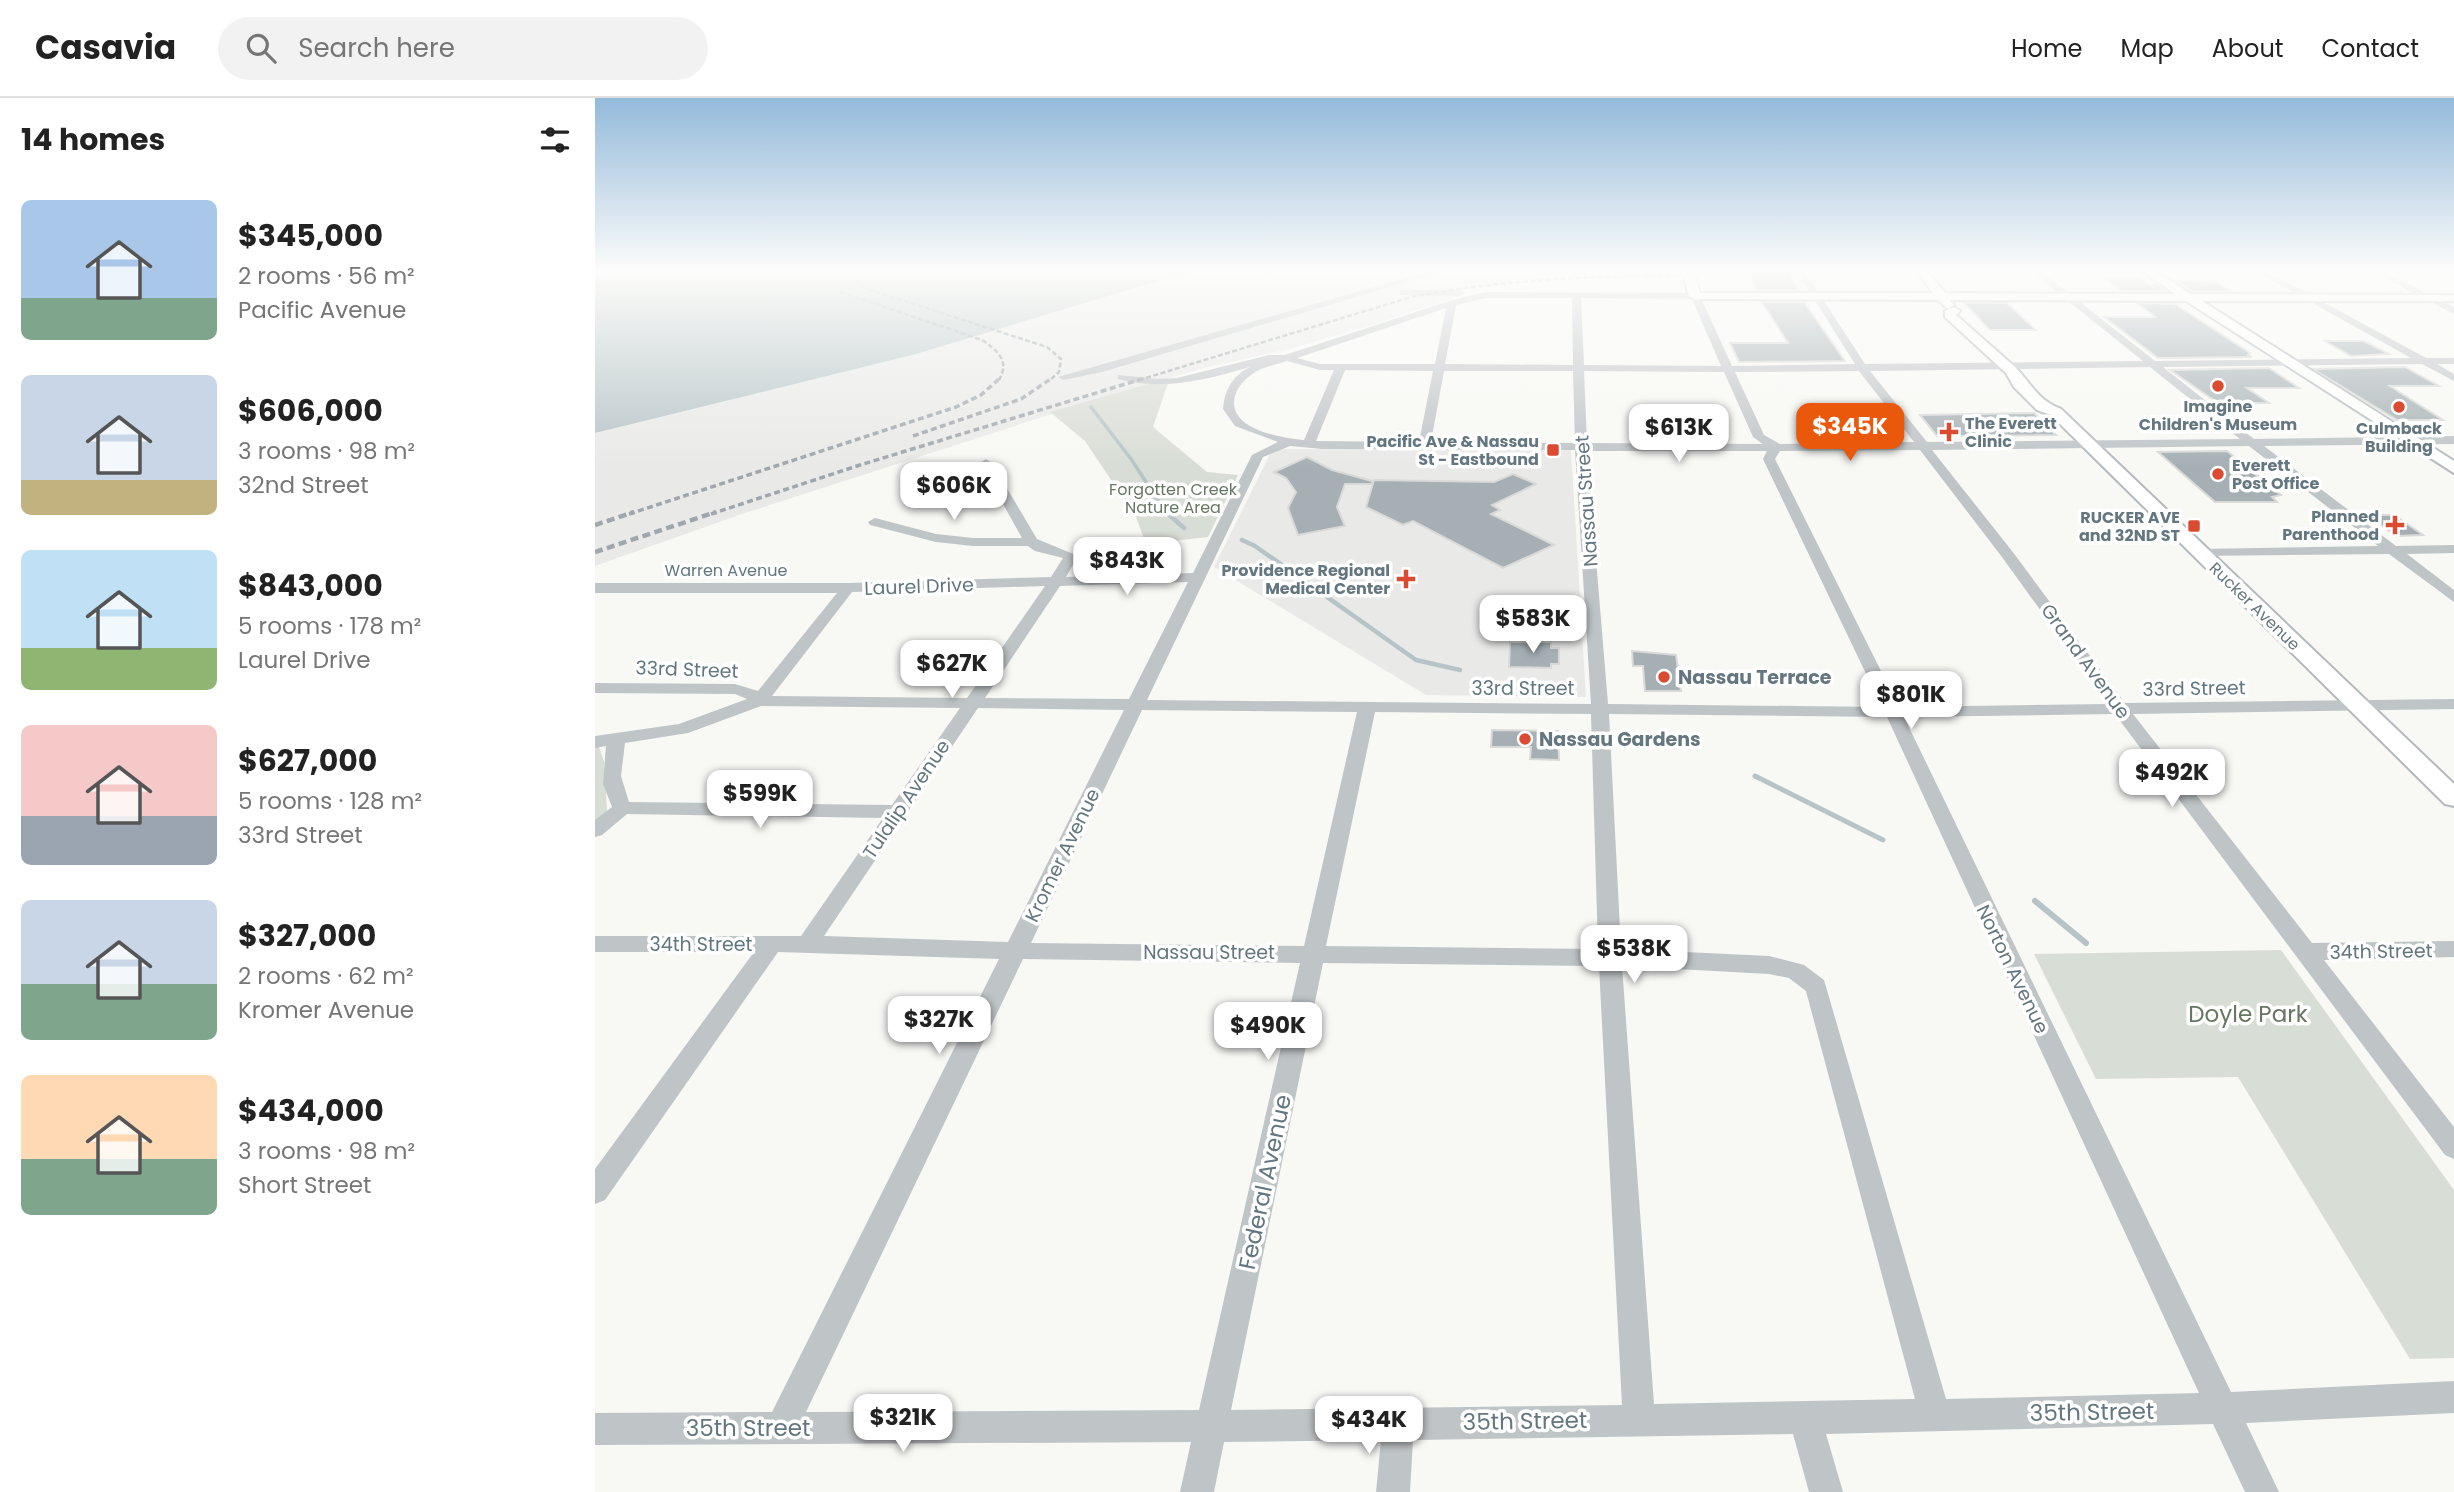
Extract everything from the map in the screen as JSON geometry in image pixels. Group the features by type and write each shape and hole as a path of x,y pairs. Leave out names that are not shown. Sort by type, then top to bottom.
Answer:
{"main road":[{"name":"Rucker Avenue","path":"1971,337 1980,346 1990,349 2042,407 2056,412 2454,798"},
{"path":"2247,337 2454,468"}],"street":[{"path":"1063,377 1098,370 1211,337"},
{"path":"1349,337 1247,372 1237,382 1228,402 1229,413 1238,423 1289,442 1424,446 1776,447 2454,440"},
{"path":"1424,446 1446,337"},
{"name":"Nassau Street","path":"1577,337 1581,447 1600,710 1610,958 1639,1419"},
{"path":"1712,337 1759,438 1776,447"},
{"name":"Grand Avenue","path":"1843,337 1862,367 2007,554 2121,710 2454,1147"},
{"path":"2116,337 2454,597"},
{"path":"2378,337 2454,378"},
{"path":"1122,377 1148,384 1168,383 1269,358 1286,358 1308,365 1341,367 1726,369 2454,361"},
{"path":"1309,443 1341,367"},
{"name":"Kromer Avenue","path":"782,1427 1258,455 1289,442"},
{"name":"Norton Avenue","path":"1776,447 1769,459 1893,712 2262,1492"},
{"path":"986,463 1031,542"},
{"path":"875,522 936,538 1031,542"},
{"name":"Tulalip Avenue","path":"807,944 1056,581 1070,556 1041,548 1031,542"},
{"path":"2200,552 2454,549"},
{"name":"Laurel Drive","path":"754,697 848,588 1198,578"},
{"name":"Warren Avenue","path":"600,587 848,588"},
{"name":"33rd Street","path":"595,688 735,689 754,697 972,703 1600,710 1893,712 2454,704"},
{"path":"595,694 754,697"},
{"path":"595,742 616,741 682,729 754,697"},
{"name":"Federal Avenue","path":"1197,1492 1367,707"},
{"path":"616,741 611,761 612,780 616,799 623,808"},
{"path":"595,830 623,808 898,812"},
{"name":"34th Street","path":"595,944 807,944"},
{"path":"595,1191 772,944"},
{"name":"Nassau Street","path":"807,944 1016,951 1610,958 1769,965 1796,971 1816,986 1935,1416"},
{"name":"34th Street","path":"2307,953 2454,949"},
{"name":"35th Street","path":"595,1429 1211,1426 1935,1416 2222,1408 2454,1397"},
{"path":"1805,1418 1826,1492"},
{"path":"1394,1492 1398,1424"}],"shaded area":[{"path":"595,337 972,337 916,354 595,433"},
{"path":"965,337 1330,337 1200,369 1086,403 739,515 595,566 595,433"},
{"name":"Providence Regional Medical Center","path":"1283,449 1571,450 1586,697 1426,695 1214,567 1270,454"}],"green space":[{"name":"Forgotten Creek Nature Area","path":"1168,383 1153,427 1207,472 1238,475 1208,537 1146,544 1136,517 1085,441 1050,412 1148,384"},
{"path":"595,744 598,744 604,762 607,811 595,825"},
{"name":"Doyle Park","path":"2281,950 2454,1190 2454,1358 2410,1359 2238,1077 2096,1079 2034,954"}],"building":[{"path":"1784,337 1828,337 1845,361 1739,362 1730,343 1788,343"},
{"path":"2130,337 2226,337 2252,357 2158,358"},
{"path":"2325,341 2364,341 2389,354 2351,356"},
{"path":"2405,367 2439,386 2390,386 2443,420 2397,420 2313,369"},
{"name":"Imagine Children's Museum","path":"2269,368 2299,388 2247,388 2269,403 2218,403 2170,370"},
{"path":"2034,413 2056,435 1937,436 1920,415"},
{"name":"Everett Post Office","path":"2227,451 2281,495 2272,497 2277,502 2215,502 2158,452"},
{"path":"1307,457 1332,470 1372,481 1372,484 1345,484 1337,507 1345,526 1298,535 1288,508 1296,492 1286,478 1274,472"},
{"path":"1513,474 1536,484 1492,505 1500,510 1491,514 1554,545 1503,568 1413,521 1403,525 1366,507 1374,480 1494,482"},
{"name":"Planned Parenthood","path":"2368,515 2394,515 2423,535 2396,536"},
{"path":"1510,642 1551,642 1551,648 1559,648 1559,664 1551,664 1551,668 1509,667"},
{"name":"Nassau Terrace","path":"1632,651 1676,655 1681,691 1645,691 1643,666 1633,666"},
{"name":"Nassau Gardens","path":"1492,730 1558,731 1559,760 1530,759 1531,747 1491,747"}],"waterway":[{"path":"1091,407 1131,459 1167,514"},
{"path":"1166,512 1184,528"},
{"path":"1242,540 1255,546 1416,660 1460,670"},
{"path":"1755,776 1883,840"},
{"path":"2035,901 2086,943"}],"railway":[{"path":"973,337 982,340 1001,357 1003,367 1000,378"},
{"path":"1016,337 1047,347 1061,359 1059,372 1050,380"},
{"path":"1139,380 1280,337"},
{"path":"629,514 956,407 981,395 1000,378"},
{"path":"913,436 1021,399 1052,378"},
{"path":"711,514 860,465 1145,378"},
{"path":"595,525 634,512"},
{"path":"595,552 716,512"}],"place":[{"name":"Imagine Children's Museum","path":"2218,386"},
{"name":"Culmback Building","path":"2399,407"},
{"name":"The Everett Clinic","path":"1949,432"},
{"name":"Pacific Ave & Nassau St - Eastbound","path":"1553,450"},
{"name":"Everett Post Office","path":"2218,474"},
{"name":"Planned Parenthood","path":"2395,525"},
{"name":"RUCKER AVE and 32ND ST","path":"2194,526"},
{"name":"Providence Regional Medical Center","path":"1406,579"},
{"name":"Nassau Terrace","path":"1664,677"},
{"name":"Nassau Gardens","path":"1525,739"}]}
